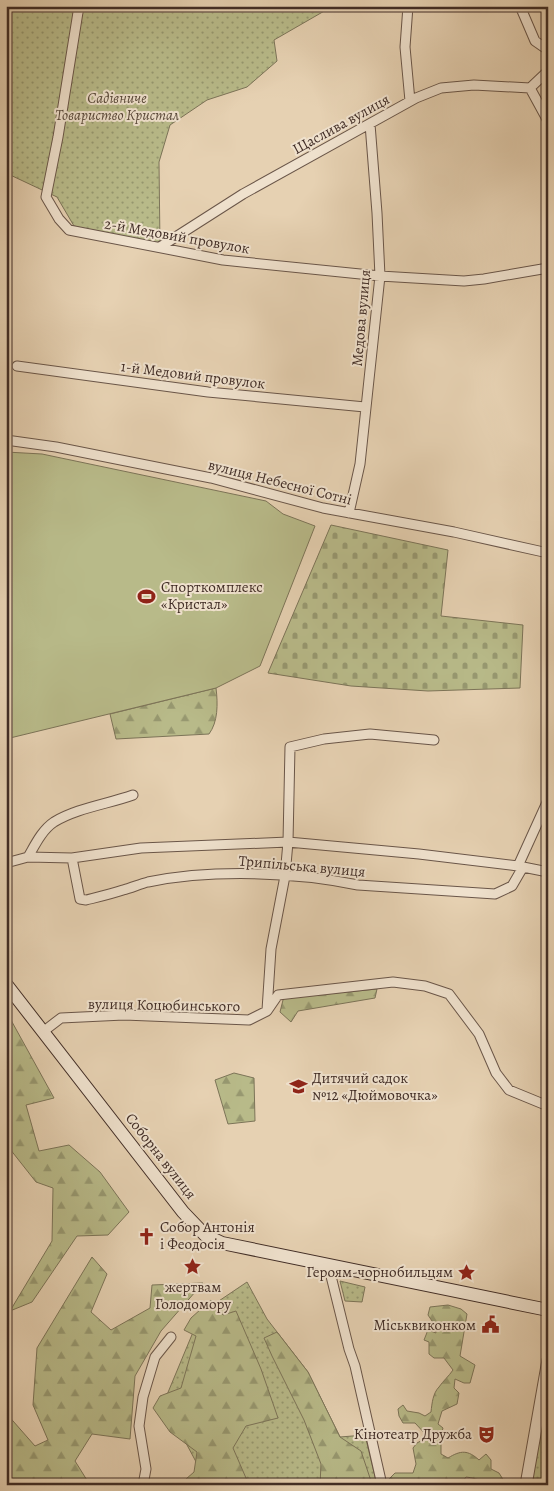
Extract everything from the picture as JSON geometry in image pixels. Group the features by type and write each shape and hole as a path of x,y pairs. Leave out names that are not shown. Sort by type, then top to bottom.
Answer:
{"main road":[{"name":"Соборна вулиця","path":"6,984 183,1212 205,1235 222,1243 266,1253 328,1264 430,1287 548,1310"}],"street":[{"name":"2-й Медовий провулок","path":"78,6 58,137 46,197 59,218 70,230 222,260 380,276 464,281 548,268"},
{"path":"408,6 404,47 410,101"},
{"path":"520,6 535,41 548,50"},
{"path":"548,71 530,88 548,121"},
{"name":"Щаслива вулиця","path":"160,247 244,194 410,101 441,88 474,85 530,88"},
{"name":"Медова вулиця","path":"349,513 360,464 380,276 377,205 370,124"},
{"name":"1-й Медовий провулок","path":"17,366 208,392 366,407"},
{"name":"вулиця Небесної Сотні","path":"6,440 56,447 211,478 349,513 454,532 548,553"},
{"path":"267,1011 271,949 285,876 288,842 290,747 324,739 370,734 434,740"},
{"path":"28,857 42,835 53,823 80,811 133,795"},
{"name":"Трипільська вулиця","path":"72,858 80,899 86,900 147,883 189,876 224,874 285,876 358,885 495,894 512,886 548,800"},
{"name":"Трипільська вулиця","path":"6,864 28,857 72,858 141,848 288,842 419,854 520,866 548,872"},
{"name":"вулиця Коцюбинського","path":"44,1031 61,1018 124,1015 249,1020 267,1011 278,994 392,982 425,986 449,994 479,1034 496,1073 509,1090 548,1106"},
{"path":"328,1264 355,1366 382,1485"},
{"path":"143,1485 146,1469 139,1426 143,1397 155,1357 171,1337"},
{"path":"526,1485 548,1360"}],"green space":[{"name":"Садівниче Товариство Кристал","path":"6,6 333,6 274,40 277,61 247,87 207,100 170,125 159,162 160,247 74,226 57,197 6,173"},
{"name":"Спорткомплекс «Кристал»","path":"6,452 42,454 266,501 283,514 315,526 260,666 216,688 10,738 6,734"},
{"path":"331,525 448,550 441,616 523,625 520,688 428,691 351,686 268,673"},
{"path":"216,688 217,712 209,734 116,739 110,714"},
{"path":"377,989 375,998 298,1011 291,1022 280,1012 285,998"},
{"path":"6,1011 54,1098 26,1105 39,1151 69,1145 100,1172 129,1212 108,1235 77,1236 32,1302 10,1311 52,1241 53,1188 36,1182 6,1144"},
{"path":"234,1073 254,1078 255,1121 228,1124 215,1080"},
{"path":"92,1257 107,1274 91,1312 111,1330 150,1308 152,1285 203,1283 161,1331 135,1376 130,1439 92,1434 75,1461 90,1485 6,1485 6,1413 35,1446 48,1440 33,1405 37,1348"},
{"path":"340,1281 365,1287 362,1302 345,1301"},
{"path":"247,1282 267,1319 308,1372 340,1437 365,1435 377,1485 196,1485 202,1473 164,1402 201,1313"},
{"path":"211,1300 223,1315 236,1311 261,1369 278,1418 246,1426 233,1448 249,1485 185,1485 186,1479 194,1472 197,1452 170,1432 153,1408 160,1396 181,1388 196,1336 184,1330 191,1318"},
{"path":"448,1305 461,1309 467,1314 460,1356 475,1365 470,1383 464,1383 455,1379 454,1388 459,1393 457,1404 442,1411 438,1424 443,1428 441,1454 448,1458 464,1452 471,1454 479,1460 486,1454 491,1460 491,1469 499,1473 504,1481 490,1483 466,1477 461,1484 456,1485 387,1485 388,1480 395,1473 413,1473 416,1464 413,1448 417,1443 428,1437 415,1423 403,1423 398,1409 403,1405 407,1411 425,1416 431,1412 435,1392 453,1370 444,1358 434,1358 429,1354 429,1342 424,1340 428,1330 436,1333 434,1324 428,1315 430,1307"},
{"path":"277,1332 308,1372 340,1437 361,1451 371,1481 370,1485 320,1485 321,1464 304,1420 264,1338"},
{"path":"548,1388 548,1485 530,1485"}],"place":[{"name":"Спорткомплекс «Кристал»","path":"147,596"},
{"name":"Дитячий садок №12 «Дюймовочка»","path":"298,1087"},
{"name":"Собор Антонія і Феодосія","path":"146,1236"},
{"name":"жертвам Голодомору","path":"193,1266"},
{"name":"Героям-чорнобильцям","path":"467,1272"},
{"name":"Міськвиконком","path":"490,1325"},
{"name":"Кінотеатр Дружба","path":"486,1434"}]}
